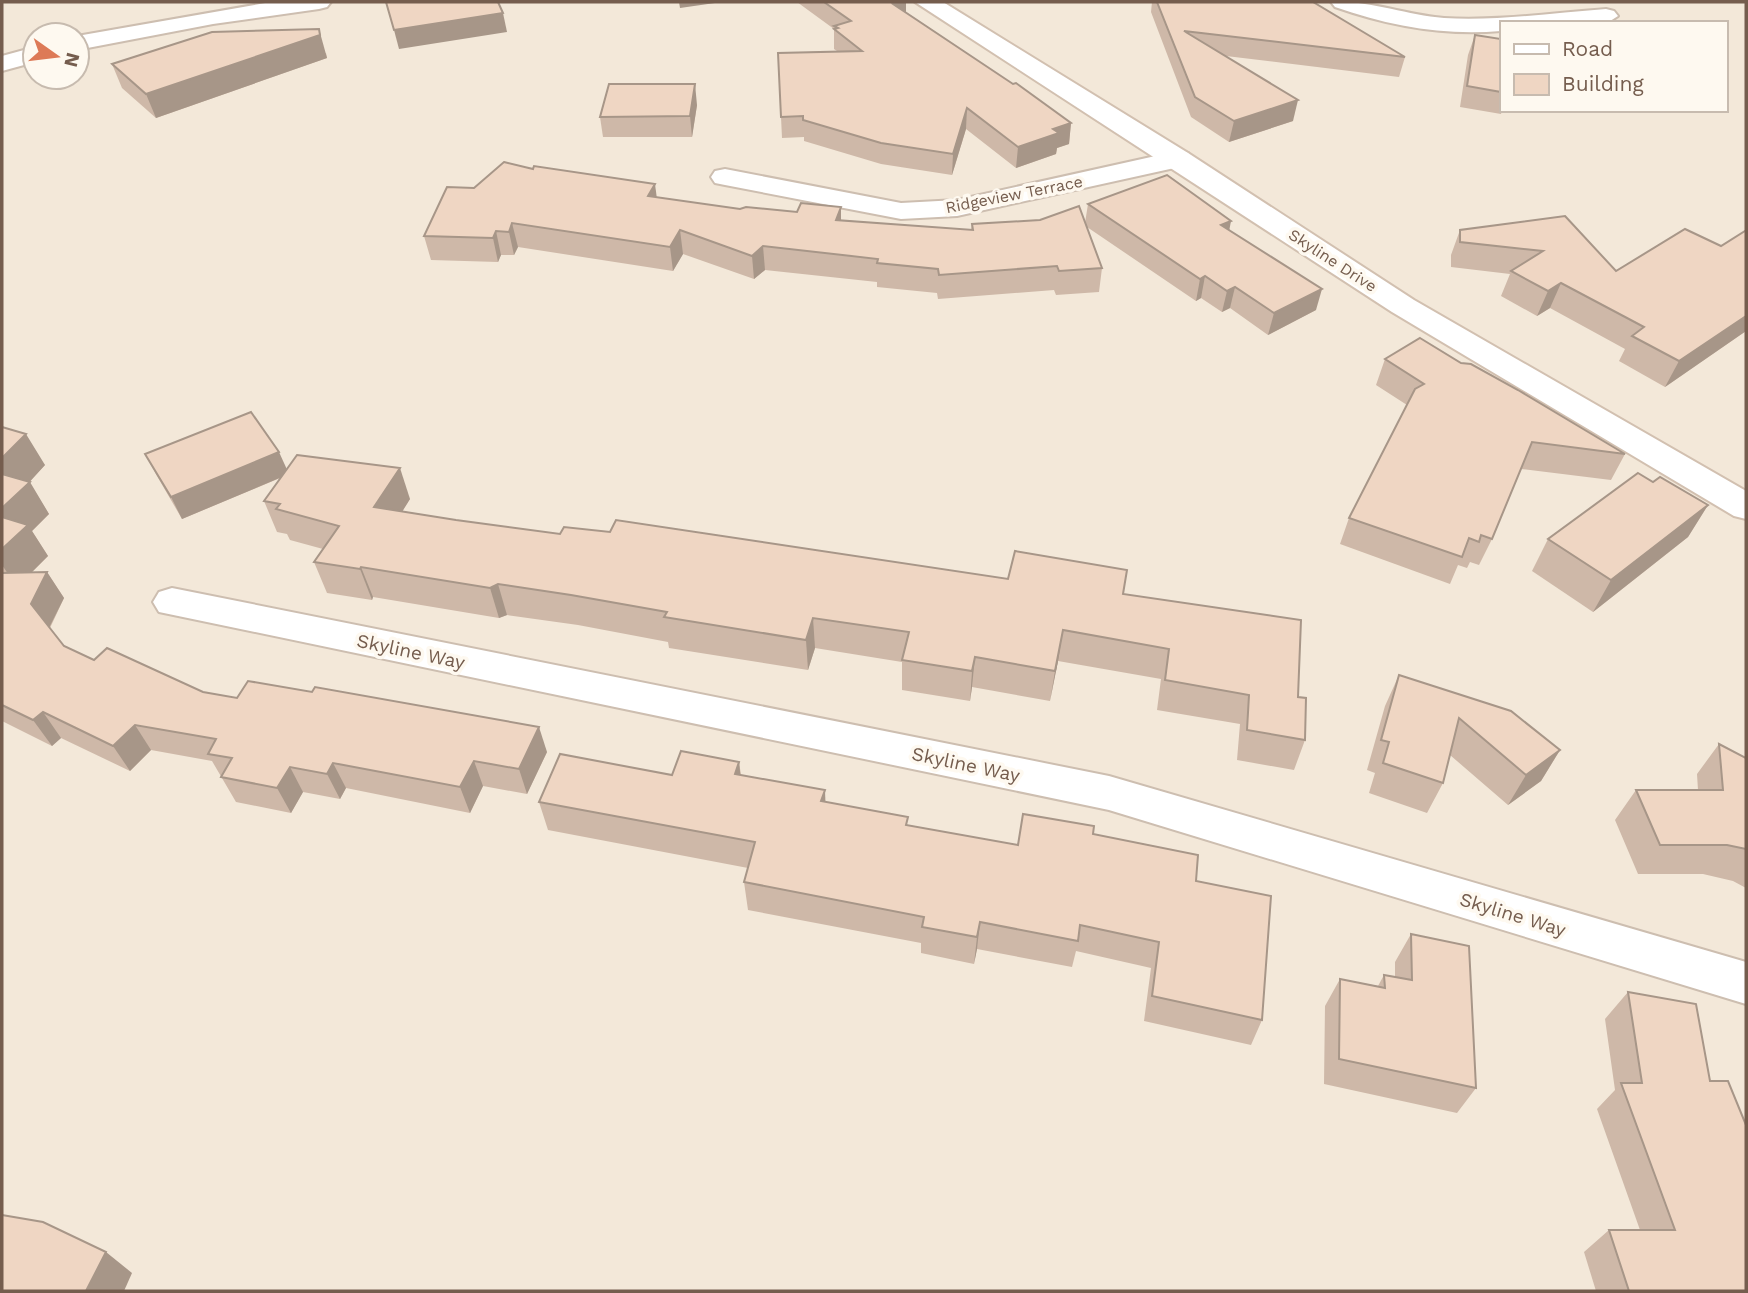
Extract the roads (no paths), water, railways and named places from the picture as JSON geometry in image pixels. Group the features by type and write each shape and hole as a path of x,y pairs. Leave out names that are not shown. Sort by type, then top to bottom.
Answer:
{"street":[{"path":"91,40 239,8 319,2"},
{"name":"Skyline Drive","path":"927,2 1178,159 1403,306 1746,507"},
{"path":"1343,2 1409,21 1452,25 1500,24"},
{"path":"1541,21 1606,16"},
{"path":"2,64 21,58"},
{"name":"Ridgeview Terrace","path":"725,177 901,211 957,208 996,201 1178,159"},
{"name":"Skyline Way","path":"172,602 1109,793 1746,983"}]}
